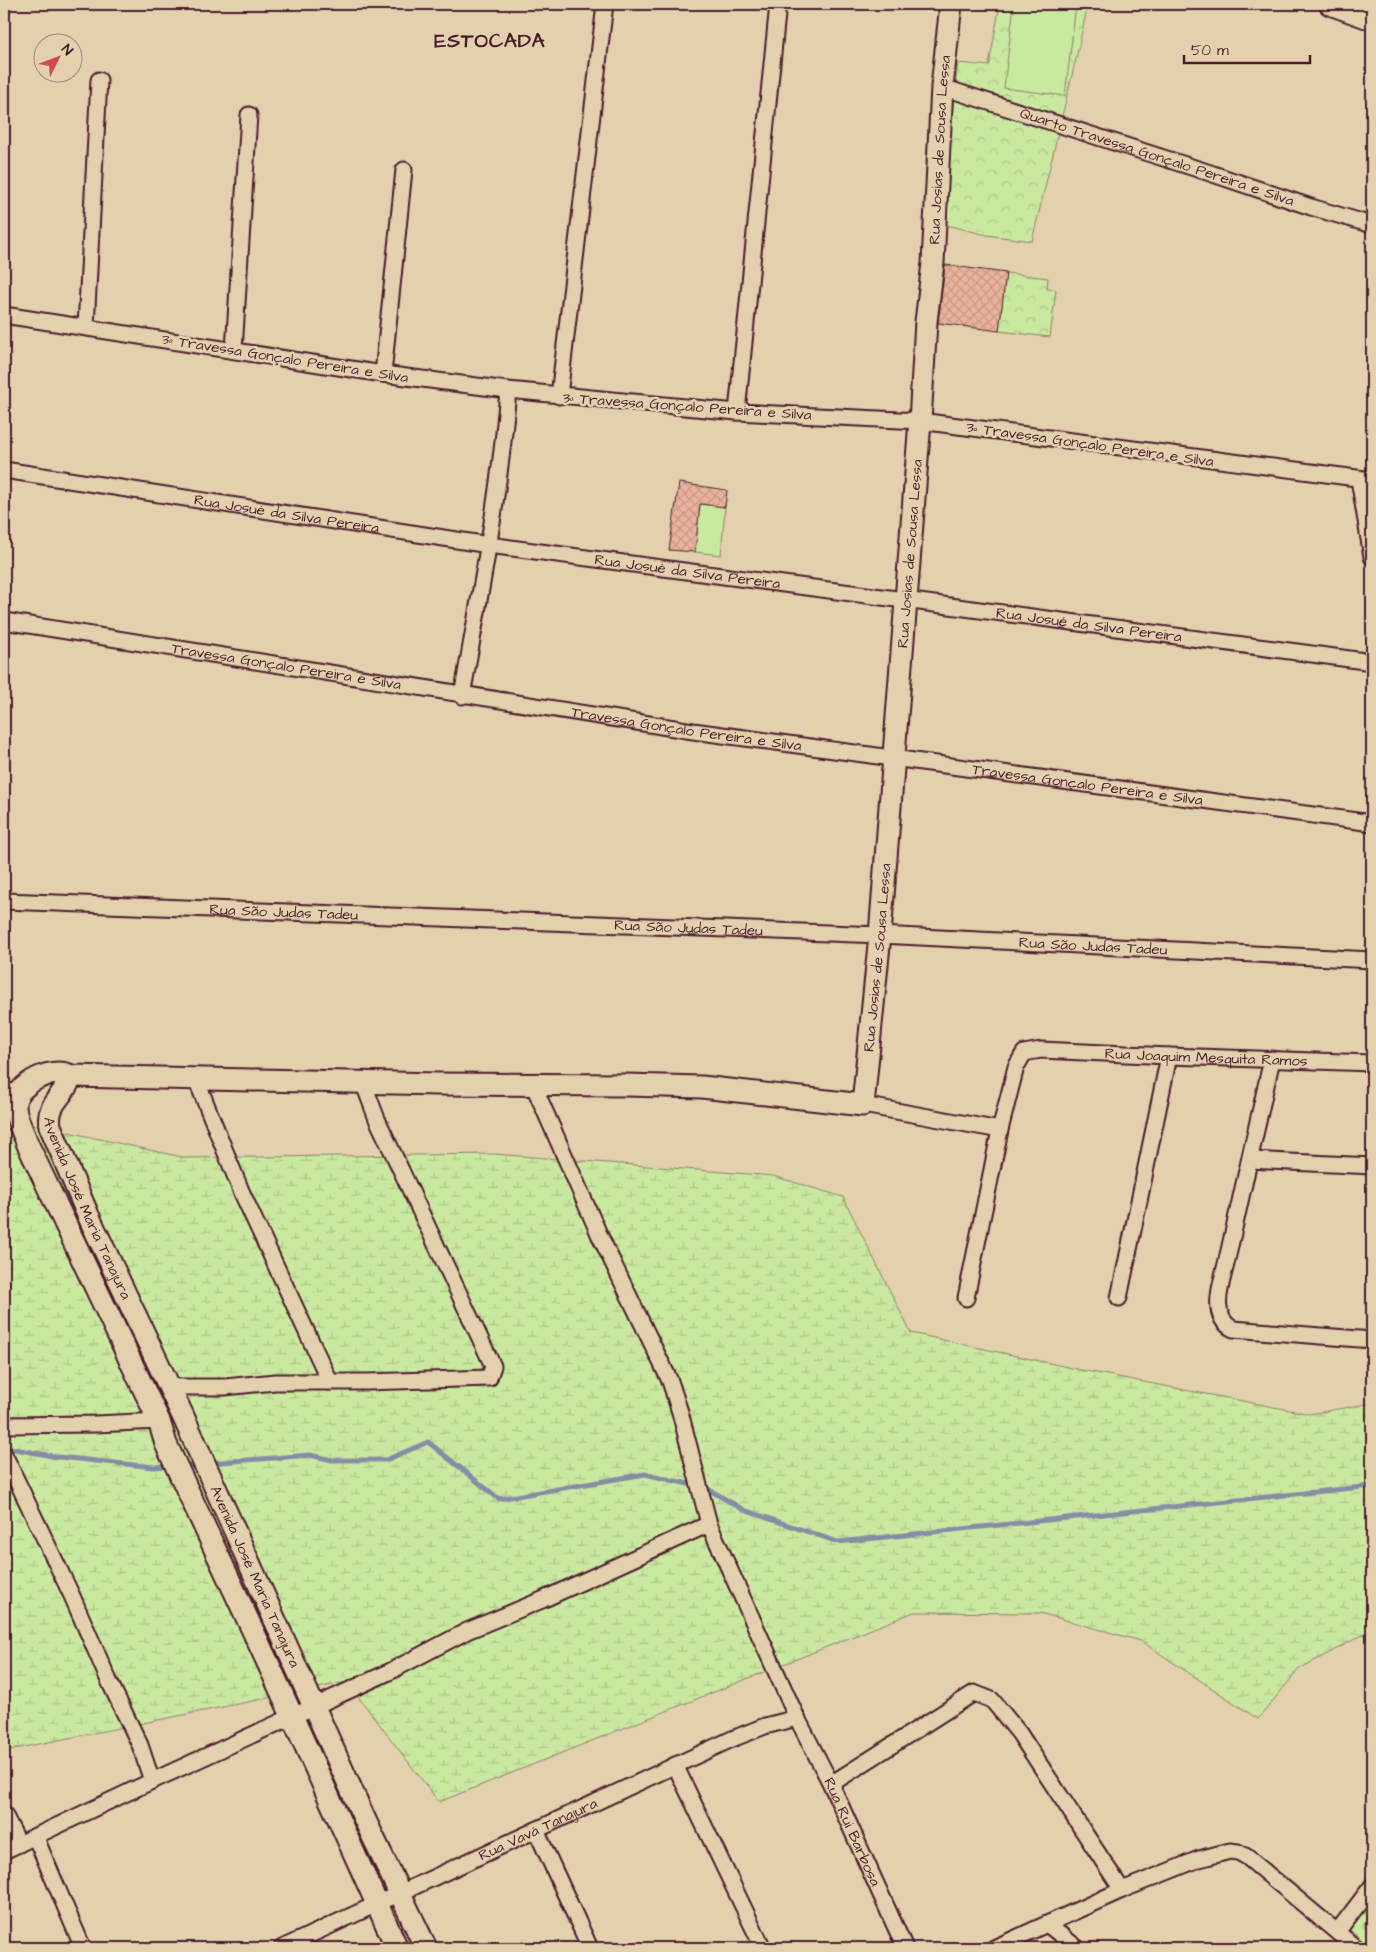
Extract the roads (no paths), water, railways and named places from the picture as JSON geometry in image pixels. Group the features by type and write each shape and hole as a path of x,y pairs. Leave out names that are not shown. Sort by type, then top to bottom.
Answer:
{"street":[{"path":"559,396 605,4"},
{"path":"737,412 778,4"},
{"name":"Rua Josias de Sousa Lessa","path":"863,1105 880,935 926,322 933,263 942,87 951,4"},
{"path":"1330,4 1372,19"},
{"path":"86,327 99,80"},
{"name":"Quarto Travessa Gonçalo Pereira e Silva","path":"942,87 1311,207 1372,225"},
{"path":"234,350 249,115"},
{"path":"383,374 404,170"},
{"name":"3ª Travessa Gonçalo Pereira e Silva","path":"4,315 383,374 508,390 737,412 920,421 1366,480"},
{"path":"462,696 489,546 506,421 508,390"},
{"name":"Rua Josué da Silva Pereira","path":"4,470 489,546 1372,662"},
{"path":"1366,480 1372,557"},
{"name":"Travessa Gonçalo Pereira e Silva","path":"4,622 462,696 693,731 1372,823"},
{"name":"Rua São Judas Tadeu","path":"4,901 880,935 1372,960"},
{"name":"Rua Joaquim Mesquita Ramos","path":"1000,1130 1016,1067 1024,1053 1041,1050 1372,1063"},
{"path":"1119,1298 1169,1056"},
{"path":"1272,1059 1220,1292 1219,1315 1233,1329 1372,1340"},
{"name":"Avenida José Maria Tanajura","path":"397,1948 274,1676 166,1444 159,1421 28,1145 12,1092 48,1075 65,1074 71,1076 67,1086 51,1108 50,1126 88,1216 170,1387 426,1948"},
{"path":"71,1076 702,1087 863,1105 1000,1130 966,1298"},
{"path":"196,1079 242,1193 330,1382"},
{"path":"170,1387 225,1387 275,1382 489,1378 493,1366 377,1119 363,1082"},
{"name":"Rua Rui Barbosa","path":"533,1084 599,1234 670,1381 709,1524 796,1718 831,1784 905,1948"},
{"path":"1250,1160 1372,1166"},
{"path":"66,1226 88,1216"},
{"path":"4,1425 159,1421"},
{"path":"4,1454 140,1745 152,1781"},
{"path":"4,1851 389,1672 467,1631 542,1600 709,1524"},
{"path":"274,1676 297,1665"},
{"path":"831,1784 974,1693 992,1700 1019,1733 1122,1890"},
{"name":"Rua Vavá Tanajura","path":"282,1948 675,1765 764,1726 796,1718"},
{"path":"675,1765 763,1948"},
{"path":"4,1814 19,1844"},
{"path":"536,1830 590,1948"},
{"path":"35,1836 83,1948"},
{"path":"994,1948 1122,1890 1200,1859 1230,1851 1238,1852 1247,1857 1356,1948"},
{"path":"1337,1932 1372,1886"},
{"path":"1047,1924 1077,1948"}],"waterway":[{"path":"210,1463 310,1455 332,1460 386,1460 428,1442 499,1499 645,1474 706,1488 744,1510 838,1542 1372,1486"},
{"path":"4,1447 58,1457 154,1467 169,1466"},
{"path":"180,1465 199,1464"}],"district":[{"name":"ESTOCADA","path":"490,40"}]}
